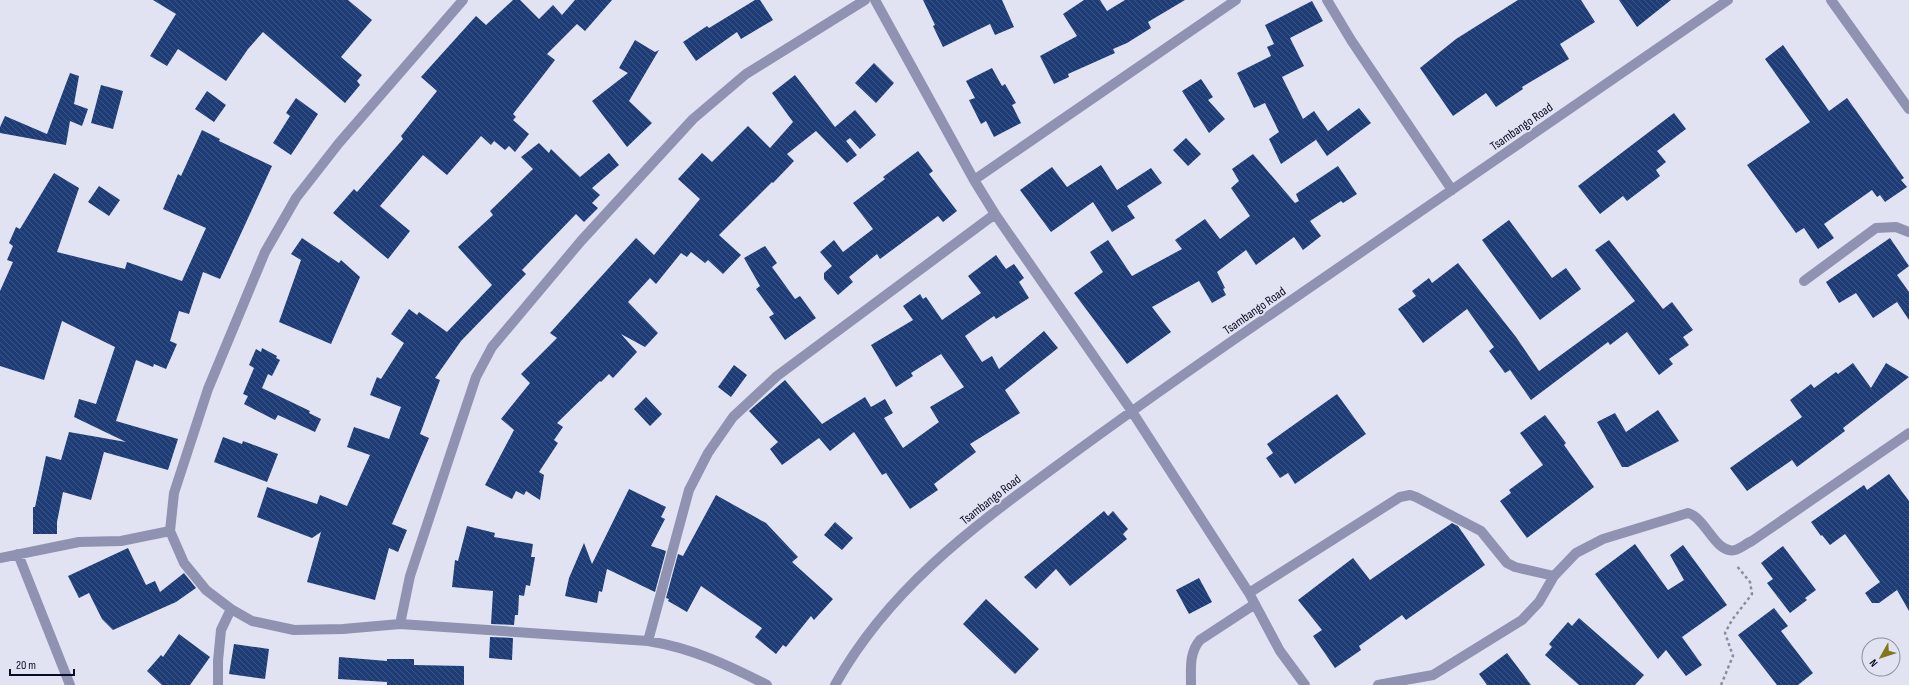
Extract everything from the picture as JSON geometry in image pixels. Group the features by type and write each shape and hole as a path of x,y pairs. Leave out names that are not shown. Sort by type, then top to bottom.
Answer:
{"street":[{"path":"463,0 339,143 296,198 265,252 208,389 174,493 170,531 184,563 206,590 231,609 252,621 294,630 343,629 400,624 648,641 673,645 723,662 767,685"},
{"path":"400,624 410,576 474,384 492,347 581,241 693,119 746,74 865,0"},
{"path":"875,0 974,180 995,214 1131,410 1249,594 1280,651 1305,685"},
{"path":"974,180 1236,0"},
{"path":"1327,0 1351,40 1452,190"},
{"name":"Tsambango Road","path":"835,685 878,620 893,602 931,564 985,518 1131,410 1728,0"},
{"path":"1831,0 1909,109"},
{"path":"648,641 689,490 708,453 733,417 777,376 995,214"},
{"path":"1804,281 1876,228 1896,227 1909,232"},
{"path":"1378,685 1433,675 1487,643 1522,620 1540,602 1554,576 1576,553 1603,539 1688,513 1695,515 1722,548 1734,550 1752,540 1909,433"},
{"path":"1249,594 1400,496 1405,495 1416,497 1481,532 1508,563 1515,567 1554,576"},
{"path":"0,558 78,542 121,541 170,531"},
{"path":"18,554 70,685"},
{"path":"1191,685 1192,655 1194,648 1200,640 1255,604"},
{"path":"218,685 218,660 221,630 231,609"}],"path":[{"path":"1722,548 1750,582 1752,594 1732,620 1725,632 1733,656 1722,685"}],"building":[{"path":"153,0 348,0 372,20 341,57 362,75 357,81 360,85 345,103 263,32 248,49 226,81 178,49 167,66 150,56 176,14"},
{"path":"513,0 520,0 539,19 553,5 562,15 575,0 612,0 585,31 577,24 547,54 555,60 513,114 516,117 513,120 529,134 515,152 509,146 505,150 494,141 491,145 481,136 447,175 423,155 380,206 410,231 388,259 333,213 354,189 357,192 403,139 401,136 437,91 421,77 476,16 486,25"},
{"path":"755,0 760,0 773,20 741,39 737,32 696,61 683,42 707,26 709,28"},
{"path":"923,0 1002,0 1014,27 995,35 990,24 943,47 933,26 935,25"},
{"path":"1084,0 1100,0 1107,11 1125,0 1185,0 1148,22 1151,28 1127,43 1113,49 1115,53 1068,74 1069,77 1054,84 1040,56 1077,36 1063,14"},
{"path":"1518,0 1581,0 1595,22 1560,44 1569,59 1522,87 1523,89 1496,107 1486,93 1453,116 1420,68 1456,39"},
{"path":"1619,0 1671,0 1637,27"},
{"path":"1312,1 1323,21 1290,38 1304,66 1282,77 1303,119 1314,111 1328,131 1359,108 1371,123 1327,156 1316,140 1320,137 1281,164 1269,139 1279,132 1265,103 1254,108 1237,73 1271,56 1267,47 1274,44 1265,25"},
{"path":"635,40 655,52 659,50 629,101 652,123 627,147 592,101 628,73 619,68"},
{"path":"1783,45 1829,111 1847,98 1904,178 1901,180 1907,187 1885,202 1880,195 1877,197 1872,190 1824,224 1834,238 1818,249 1804,228 1796,233 1747,165 1810,122 1765,59"},
{"path":"874,63 894,83 876,103 855,83"},
{"path":"992,68 1002,86 1005,84 1016,103 1012,105 1021,123 994,137 986,121 981,124 969,100 975,98 966,81"},
{"path":"70,73 79,76 74,104 88,109 82,126 70,121 66,145 0,133 0,127 5,116 47,134"},
{"path":"795,75 835,127 855,110 876,135 860,149 850,138 846,141 857,155 847,163 816,131 787,154 794,161 719,235 741,255 723,274 708,260 705,263 691,252 687,257 681,253 656,284 650,278 628,302 658,333 645,347 621,334 637,352 613,378 609,374 601,382 600,381 557,423 563,427 554,440 558,443 539,472 544,475 540,500 526,491 524,495 516,491 512,499 485,485 514,430 501,419 530,383 521,374 557,338 550,333 636,238 654,255 700,199 678,179 702,153 712,162 748,126 770,148 793,122 772,93"},
{"path":"1201,79 1213,97 1208,100 1225,119 1209,133 1182,91"},
{"path":"101,85 123,91 113,129 91,123"},
{"path":"207,91 226,105 214,122 195,109"},
{"path":"296,98 318,114 291,155 273,143 290,116 286,113"},
{"path":"1674,113 1686,129 1657,151 1666,162 1656,170 1660,176 1627,201 1623,196 1600,214 1578,186"},
{"path":"202,130 220,139 219,141 272,166 220,279 203,272 189,314 179,311 170,341 177,344 166,369 154,364 153,367 136,360 116,421 178,439 168,470 104,452 91,500 63,492 57,522 57,534 33,534 33,507 35,507 46,456 61,460 69,432 126,442 74,417 79,399 96,404 115,347 62,321 44,380 0,366 0,291 13,262 7,260 13,246 9,243 16,227 20,229 54,173 79,188 57,252 125,269 127,262 182,281 206,228 163,209 178,174 181,176"},
{"path":"1186,138 1201,154 1188,166 1173,150"},
{"path":"539,143 549,153 551,149 580,177 609,153 619,165 592,188 600,195 592,203 598,208 584,222 576,214 522,270 526,274 461,341 435,378 440,380 420,434 429,438 392,524 407,530 398,552 389,548 375,600 307,582 321,532 312,538 257,517 267,487 317,504 320,495 347,506 370,455 347,447 354,427 389,439 401,407 370,395 377,377 381,379 404,343 391,334 409,309 417,315 419,312 447,332 492,285 458,247 493,215 490,211 533,169 521,157"},
{"path":"918,151 933,171 929,174 957,211 943,222 938,216 880,259 877,254 849,277 853,282 838,295 824,279 824,273 832,266 820,252 834,240 843,252 873,229 853,203 885,179 883,177"},
{"path":"1253,154 1295,203 1299,201 1296,194 1338,166 1357,194 1343,203 1341,201 1310,221 1321,236 1303,250 1294,237 1256,265 1246,250 1217,272 1225,288 1223,289 1226,295 1212,303 1199,281 1152,307 1171,332 1127,364 1074,293 1103,272 1090,252 1108,240 1132,276 1182,249 1175,240 1205,219 1220,239 1250,216 1231,188 1239,181 1232,169"},
{"path":"1101,165 1117,190 1151,168 1162,183 1127,206 1135,218 1112,232 1093,202 1051,232 1020,190 1052,167 1067,187"},
{"path":"99,186 120,200 109,216 88,202"},
{"path":"1509,220 1552,278 1566,268 1581,289 1540,320 1482,240"},
{"path":"302,238 339,263 341,260 360,277 331,344 279,322 301,260 291,254"},
{"path":"1890,238 1909,266 1897,275 1909,292 1909,320 1897,302 1873,318 1856,293 1839,303 1826,282"},
{"path":"1609,240 1663,309 1672,302 1693,330 1683,337 1689,345 1669,359 1673,364 1659,375 1627,332 1610,345 1608,342 1531,400 1510,370 1505,373 1489,351 1494,347 1467,309 1423,343 1398,309 1416,296 1412,291 1429,278 1432,283 1458,263 1516,337 1539,371 1635,301 1595,250"},
{"path":"765,246 777,263 772,267 795,299 800,296 816,318 785,340 769,317 774,314 756,289 760,286 744,258"},
{"path":"996,255 1006,269 1014,264 1024,278 1019,282 1029,298 996,319 994,316 965,336 982,362 992,356 999,369 1044,331 1058,348 1005,390 1020,413 970,444 976,452 934,484 938,490 910,509 886,473 882,475 854,432 830,451 819,438 782,465 770,449 778,442 749,411 785,380 822,424 865,397 871,407 885,399 893,413 884,418 903,448 939,422 930,407 964,387 941,354 911,373 913,376 896,387 871,345 913,320 903,306 920,294 923,299 926,297 942,320 981,293 968,276"},
{"path":"262,348 277,356 276,358 280,360 272,376 268,374 262,388 310,411 309,413 321,419 315,432 278,415 275,420 244,404 248,396 243,394 254,368 249,365 256,349 261,352"},
{"path":"1853,363 1871,388 1886,363 1909,377 1843,428 1845,431 1797,467 1792,460 1747,491 1730,468 1802,417 1790,400 1811,384 1814,388 1836,372 1838,374"},
{"path":"734,365 747,375 731,397 718,387"},
{"path":"1337,394 1366,434 1295,484 1288,473 1280,478 1266,458 1273,453 1267,444"},
{"path":"646,397 662,414 650,426 634,409"},
{"path":"1658,410 1679,441 1628,467 1622,467 1597,422 1615,413 1626,432"},
{"path":"1545,415 1566,443 1564,445 1594,487 1527,538 1500,501 1511,493 1509,490 1543,465 1520,433"},
{"path":"223,437 242,444 243,441 278,454 267,482 214,462"},
{"path":"1889,474 1909,501 1909,611 1897,590 1879,603 1872,603 1865,593 1880,582 1845,534 1830,545 1822,535 1821,536 1811,522 1864,485 1867,490"},
{"path":"629,489 666,507 661,517 665,519 651,546 666,551 655,592 607,569 602,592 599,591 597,603 565,596 569,578 584,543 592,564"},
{"path":"716,495 766,523 798,557 792,562 833,599 814,620 811,616 786,647 783,645 776,654 755,637 762,628 701,586 687,612 668,601 669,599 666,598 678,554 683,556"},
{"path":"1104,511 1108,516 1113,511 1128,529 1123,534 1127,539 1070,586 1056,569 1036,589 1024,577"},
{"path":"835,522 853,538 842,550 824,535"},
{"path":"1452,523 1458,526 1485,565 1406,620 1402,615 1359,646 1361,650 1335,668 1313,636 1322,630 1298,600 1353,558 1370,580"},
{"path":"467,526 495,533 494,537 533,544 531,557 535,557 530,586 526,585 524,596 519,595 518,615 515,615 514,625 491,624 493,591 452,587 455,560 458,561"},
{"path":"1635,544 1668,590 1684,580 1670,555 1683,545 1727,605 1682,637 1702,665 1686,676 1666,650 1658,659 1595,574"},
{"path":"1783,546 1816,590 1805,598 1807,600 1790,613 1767,583 1773,579 1761,563"},
{"path":"128,548 146,585 155,581 160,592 184,573 196,588 176,602 113,630 102,619 89,593 79,598 68,576"},
{"path":"1199,578 1212,602 1189,614 1176,590"},
{"path":"986,599 1039,649 1015,674 963,624"},
{"path":"1774,608 1788,626 1781,631 1813,673 1798,685 1777,685 1738,635"},
{"path":"1579,618 1644,675 1635,685 1579,685 1545,655 1552,647 1549,644 1568,622 1572,626"},
{"path":"179,634 210,657 190,685 162,685 147,671 161,655 163,657"},
{"path":"490,637 513,638 512,660 489,658"},
{"path":"234,644 269,649 265,679 229,674"},
{"path":"1507,653 1531,685 1487,685 1479,674"},
{"path":"339,657 387,661 387,659 414,659 414,665 464,666 464,685 387,685 387,682 338,679"}]}
